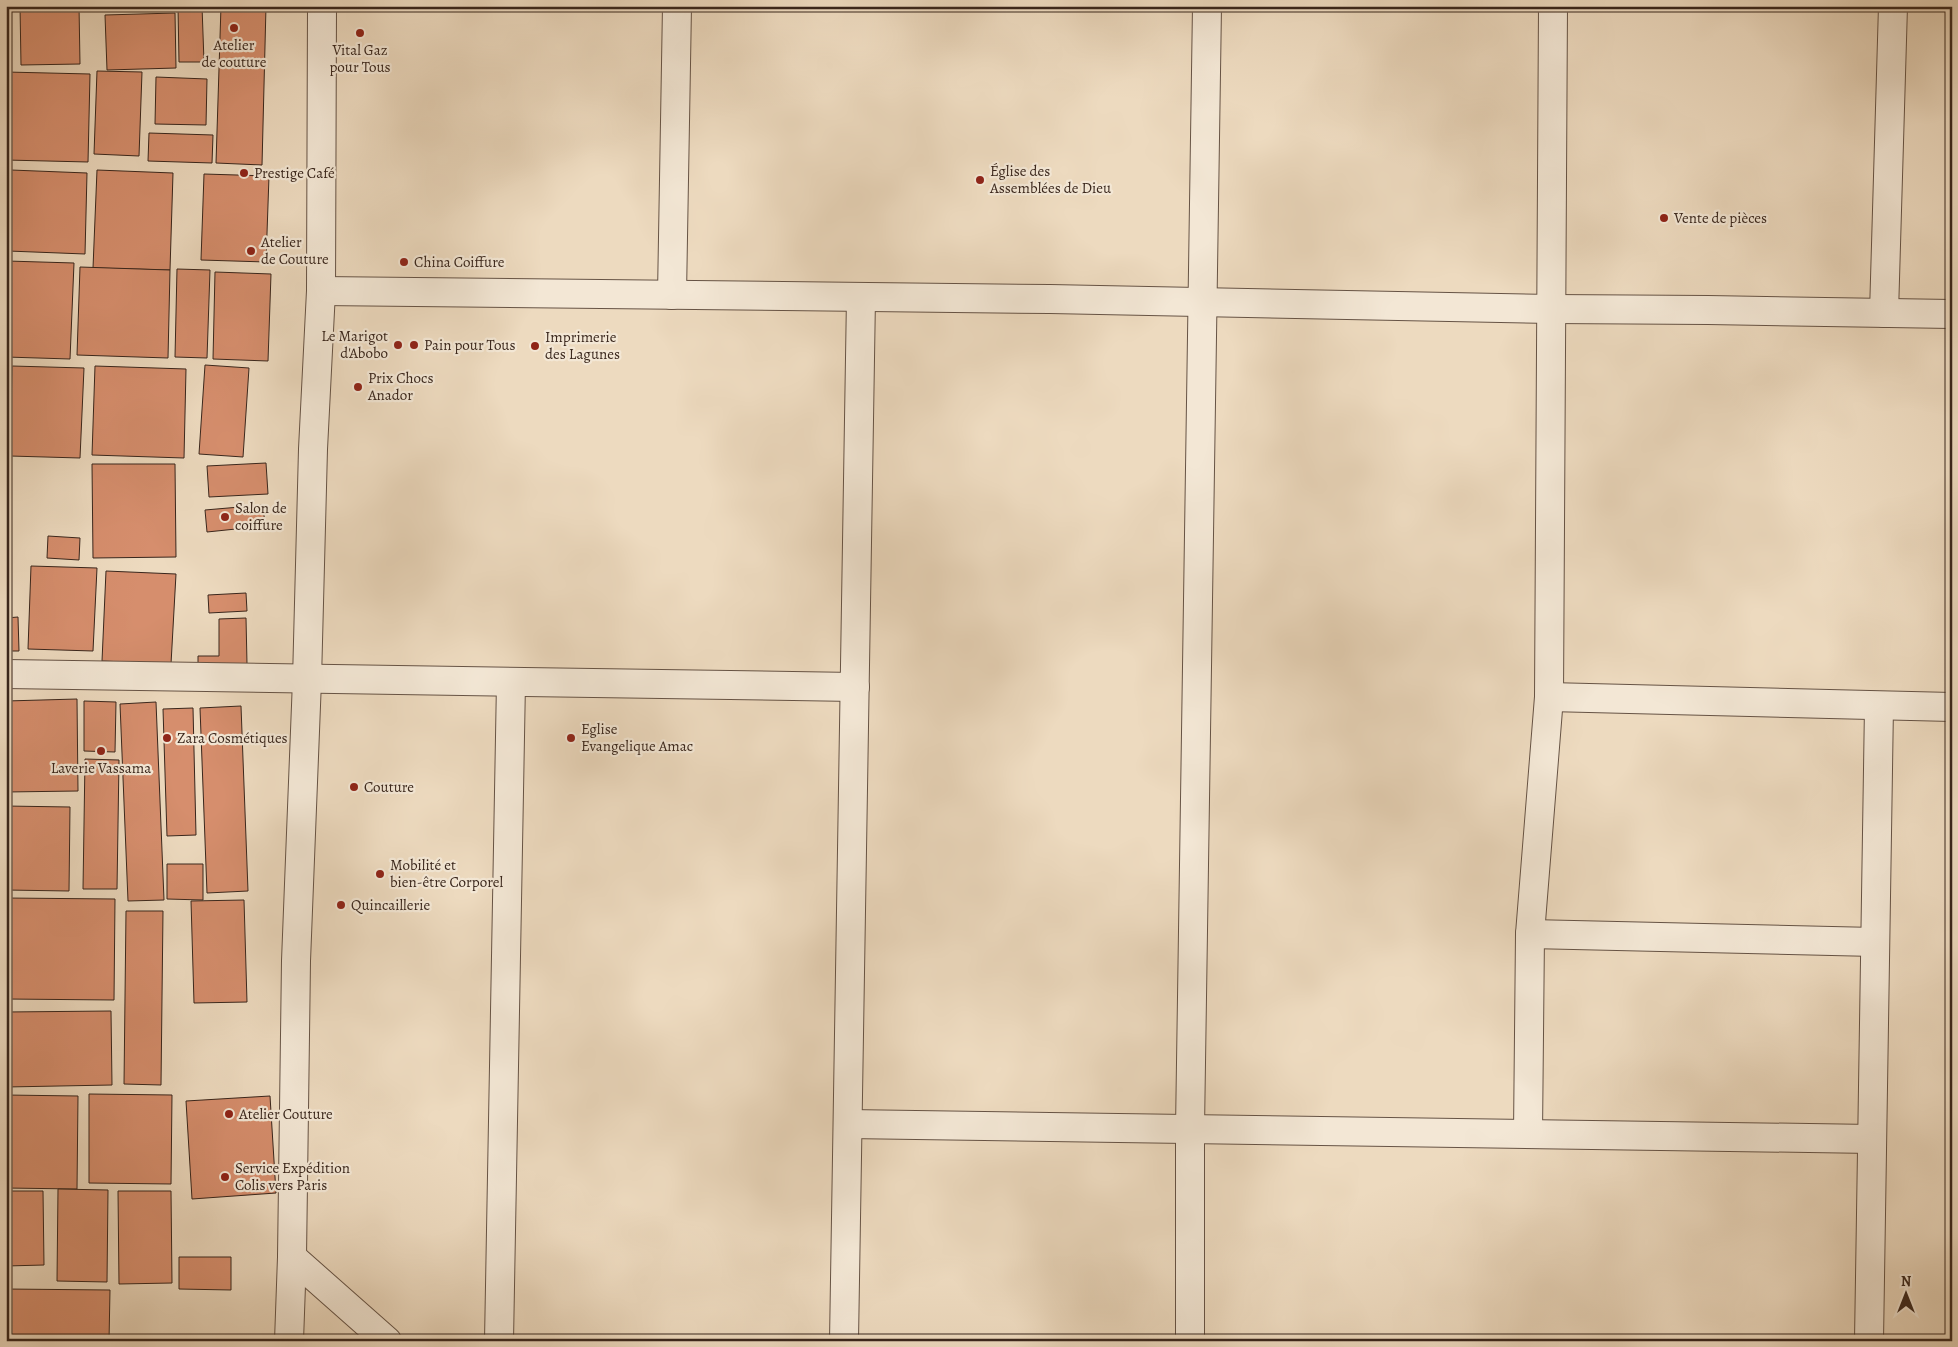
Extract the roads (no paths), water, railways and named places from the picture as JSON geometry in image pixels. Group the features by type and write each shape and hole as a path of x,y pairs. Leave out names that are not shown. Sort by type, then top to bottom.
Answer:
{"street":[{"path":"289,1341 296,961 307,680 313,449 321,291 322,6"},
{"path":"672,295 677,6"},
{"path":"1190,1341 1190,1129 1207,6"},
{"path":"1528,1134 1530,934 1549,697 1553,6"},
{"path":"1884,313 1893,6"},
{"path":"321,291 861,297 1952,314"},
{"path":"844,1341 861,297"},
{"path":"6,674 854,687"},
{"path":"499,1341 510,682"},
{"path":"1549,697 1952,707"},
{"path":"1869,1341 1878,706"},
{"path":"1530,934 1875,942"},
{"path":"848,1124 1872,1139"},
{"path":"292,1256 387,1341"}],"place":[{"name":"Atelier de couture","path":"234,28"},
{"name":"Vital Gaz pour Tous","path":"360,33"},
{"name":"Prestige Café","path":"244,173"},
{"name":"Église des Assemblées de Dieu","path":"980,180"},
{"name":"Vente de pièces","path":"1664,218"},
{"name":"Atelier de Couture","path":"251,251"},
{"name":"China Coiffure","path":"404,262"},
{"name":"Le Marigot d'Abobo","path":"398,345"},
{"name":"Pain pour Tous","path":"414,345"},
{"name":"Imprimerie des Lagunes","path":"535,346"},
{"name":"Prix Chocs Anador","path":"358,387"},
{"name":"Salon de coiffure","path":"225,517"},
{"name":"Zara Cosmétiques","path":"167,738"},
{"name":"Eglise Evangelique Amac","path":"571,738"},
{"name":"Laverie Vassama","path":"101,751"},
{"name":"Couture","path":"354,787"},
{"name":"Mobilité et bien-être Corporel","path":"380,874"},
{"name":"Quincaillerie","path":"341,905"},
{"name":"Atelier Couture","path":"229,1114"},
{"name":"Service Expédition Colis vers Paris","path":"225,1177"}]}
